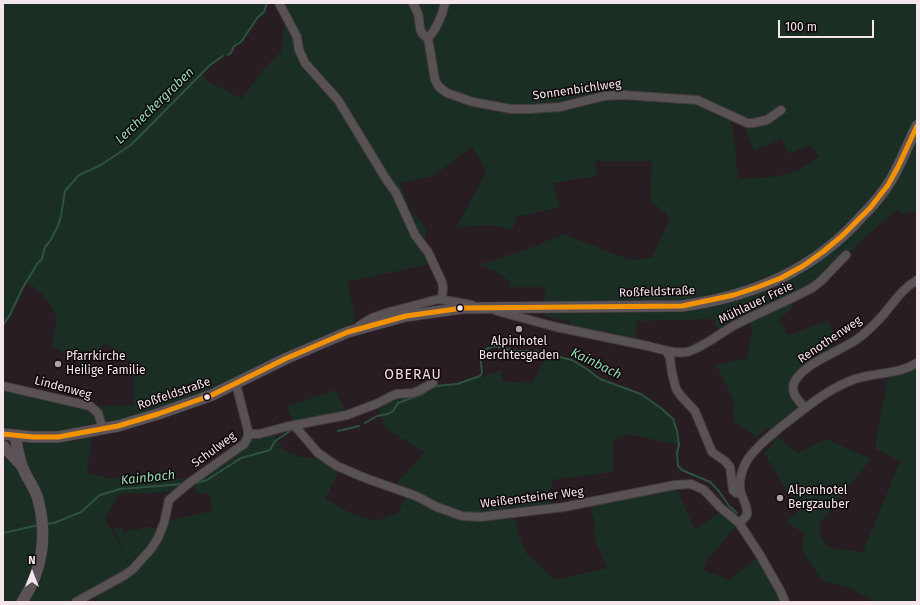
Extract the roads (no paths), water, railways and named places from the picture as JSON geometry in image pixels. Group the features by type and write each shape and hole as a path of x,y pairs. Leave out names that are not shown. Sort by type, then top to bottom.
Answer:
{"main road":[{"name":"Roßfeldstraße","path":"3,434 33,438 58,436 103,429 158,414 212,395 287,358 348,332 406,316 463,308 682,306 735,296 770,283 795,270 821,254 847,232 881,195 917,126"},
{"path":"15,436 6,449 22,466 31,481 42,515 44,537 35,577 22,602"},
{"path":"15,436 22,466"},
{"path":"19,455 33,438"}],"street":[{"path":"279,3 297,37 299,50 305,63 338,100 396,193 415,235 428,252 442,282 442,298"},
{"name":"Sonnenbichlweg","path":"413,3 419,18 422,35 428,38 435,80 439,87 447,93 473,102 511,108 530,109 560,107 604,96 624,95 697,100 732,116 754,123 767,120 781,110"},
{"path":"428,38 433,33 445,3"},
{"name":"Mühlauer Freie","path":"487,308 556,327 648,346 667,352 681,353 695,349 737,324 802,293 821,281 846,255"},
{"name":"Renothenweg","path":"805,408 796,398 793,390 794,383 798,377 815,363 855,340 867,331 883,315 903,290 917,280"},
{"name":"Roßfeldstraße","path":"348,332 372,318 409,306 442,298 487,308"},
{"path":"667,352 670,358 676,389 695,411 712,452 725,461 730,467 733,490 741,493"},
{"path":"739,523 747,513 741,493 740,478 745,464 773,434 805,408 833,390 856,379 897,372 917,363"},
{"path":"249,434 258,434 294,425 347,415 376,404 396,394 412,393 433,383"},
{"name":"Schulweg","path":"76,602 120,578 133,569 151,549 163,529 169,500 189,483 236,451 246,441 249,434 236,384"},
{"name":"Lindenweg","path":"3,386 90,406 98,413 103,429"},
{"name":"Weißensteiner Weg","path":"294,425 318,453 337,466 365,478 416,496 447,512 462,516 480,517 564,507 683,484 691,484 704,490 721,508 739,523 760,555 785,602"}],"waterway":[{"name":"Lercheckergraben","path":"228,55 231,53 234,46 241,42 258,17 264,12 267,3"},
{"name":"Lercheckergraben","path":"3,325 10,315 22,289 37,264 42,259 45,247 58,226 65,191 79,175 101,165 132,144 210,65 223,56"},
{"name":"Kainbach","path":"432,388 436,386 457,384 480,376 482,373 480,354 484,350 494,346 516,351 535,351 572,360 600,379 641,394 673,419 679,445 677,453 678,466 682,470 710,482 718,490 729,506 737,513"},
{"name":"Kainbach","path":"365,423 377,416 388,414 393,411 398,403 423,394 428,390"},
{"name":"Kainbach","path":"338,431 359,426"},
{"name":"Kainbach","path":"196,483 207,480 241,458 270,450 275,441 292,430"},
{"name":"Kainbach","path":"45,524 54,523 81,512 100,495 120,489 183,484"},
{"name":"Kainbach","path":"3,533 39,525"}],"place":[{"name":"Alpinhotel Berchtesgaden","path":"519,329"},
{"name":"Pfarrkirche Heilige Familie","path":"58,364"},
{"name":"Alpenhotel Bergzauber","path":"780,498"}],"district":[{"name":"OBERAU","path":"413,375"}]}
